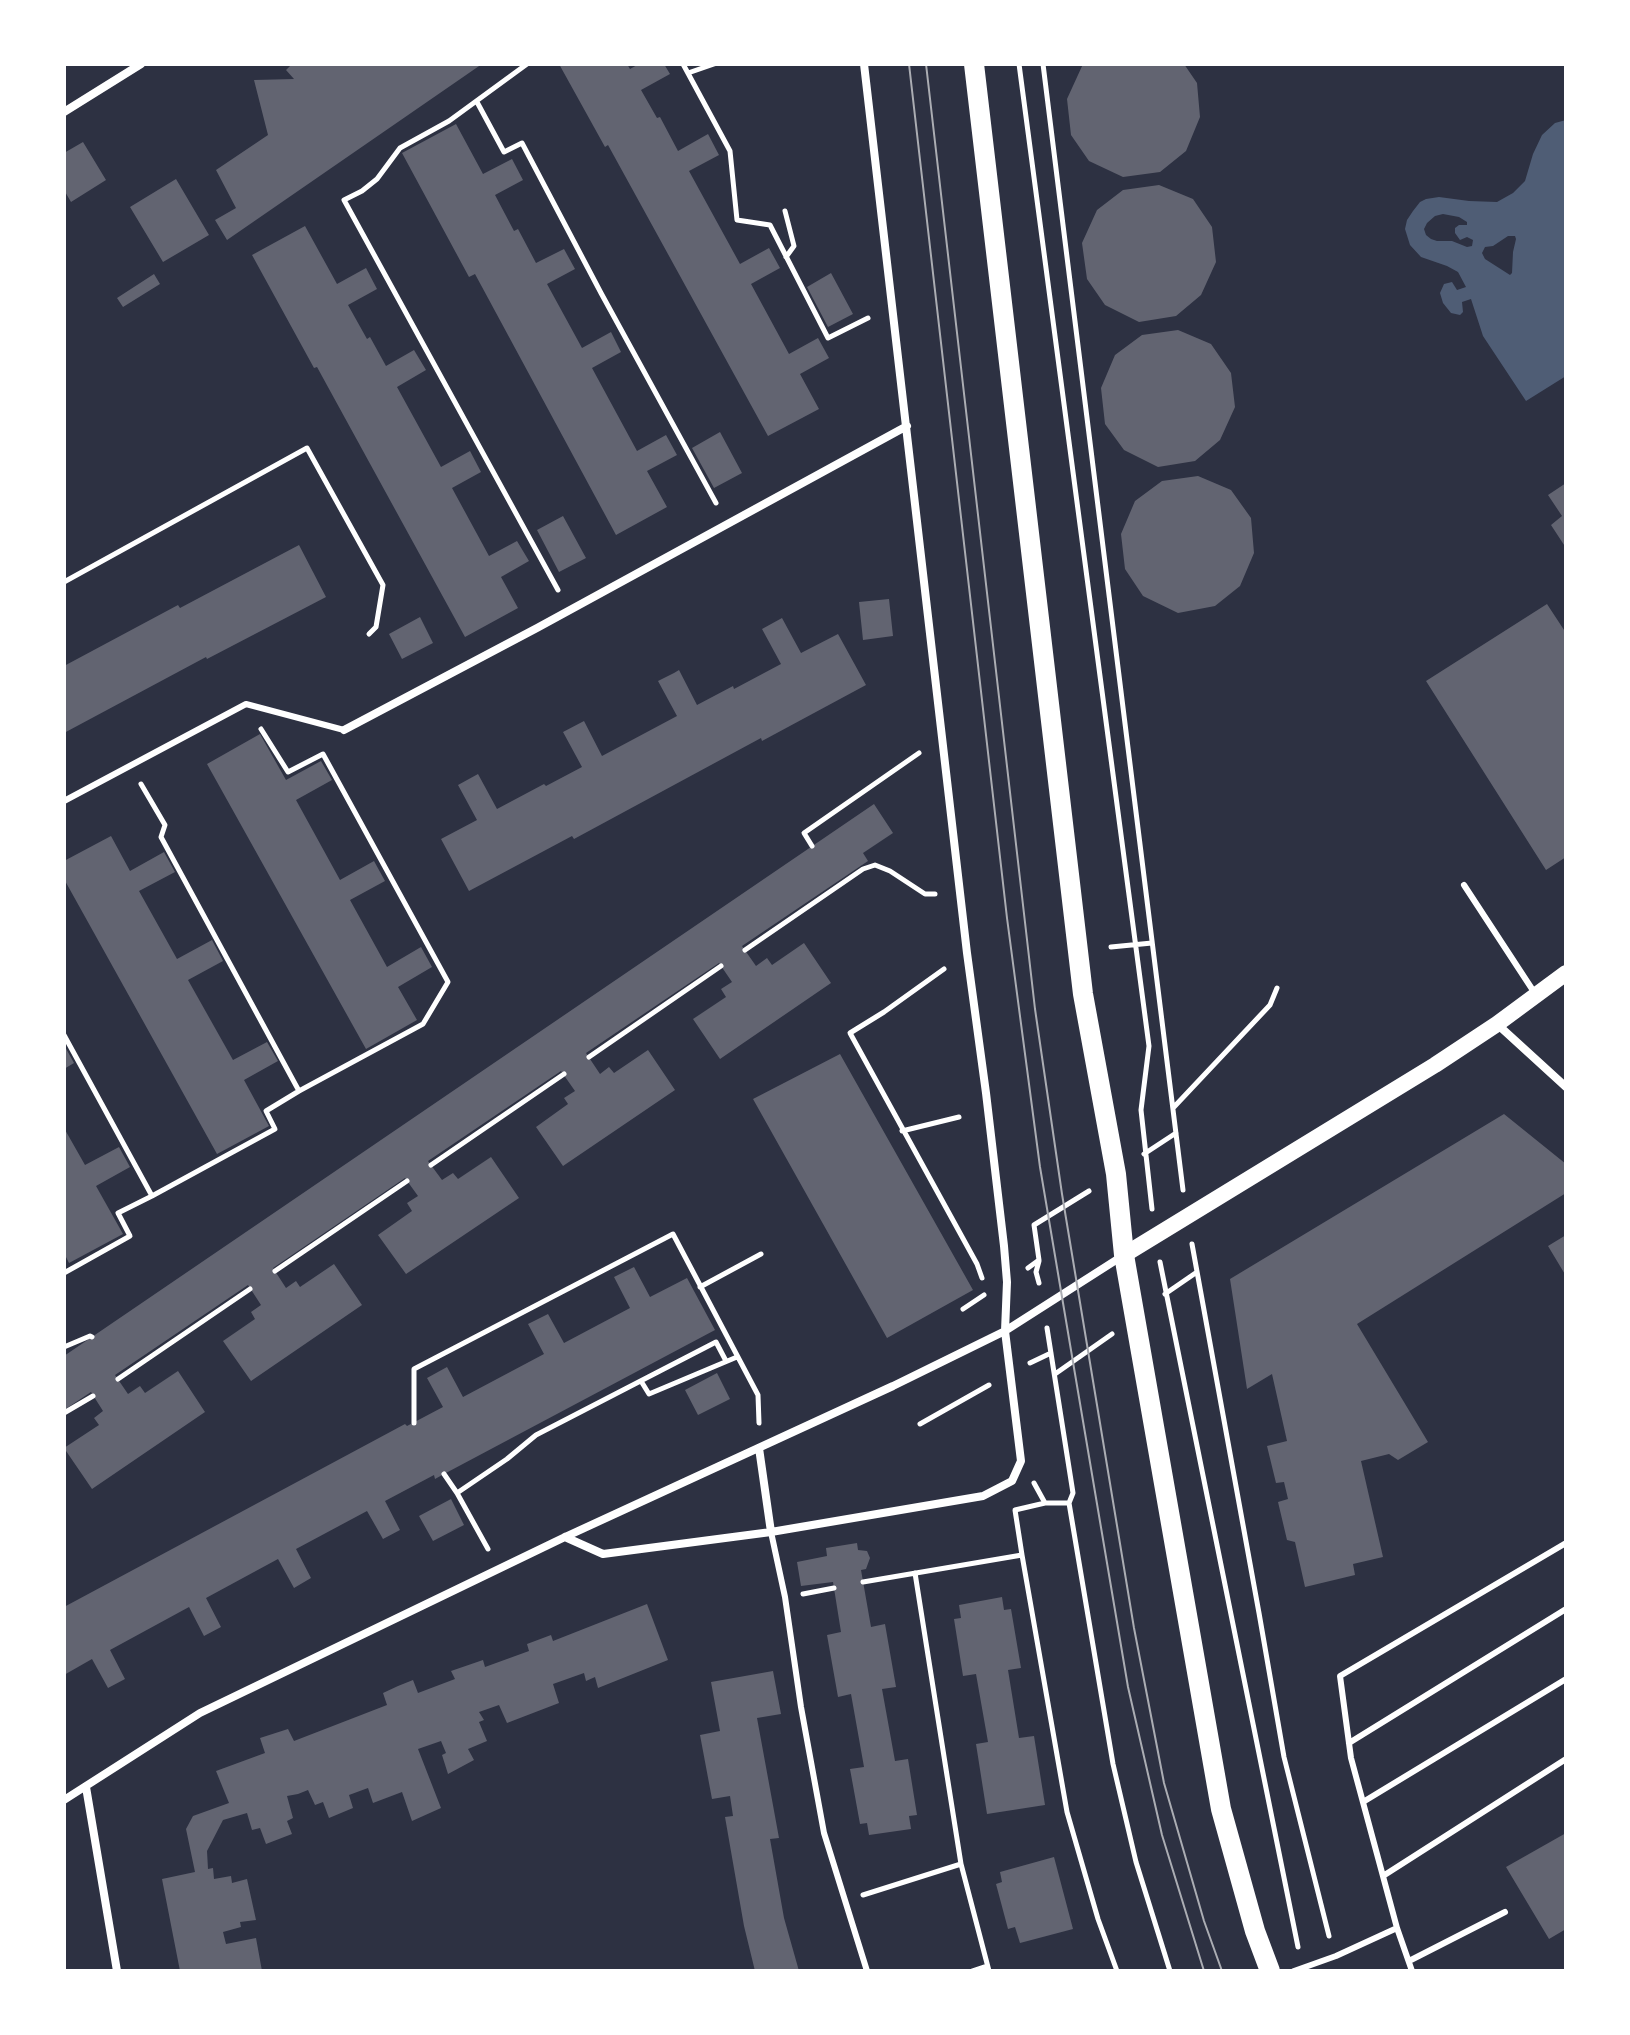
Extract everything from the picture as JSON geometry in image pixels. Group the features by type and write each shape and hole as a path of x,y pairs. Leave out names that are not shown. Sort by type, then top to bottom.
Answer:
{"main road":[{"path":"974,64 1083,994 1116,1174 1124,1255 1221,1809 1255,1931 1270,1971"},
{"path":"1124,1255 1435,1065 1566,973"}],"street":[{"path":"64,112 141,64"},
{"path":"565,1537 603,1554 771,1532 983,1496 1012,1481 1021,1461 1005,1331 1007,1282 1004,1246 864,64"},
{"path":"344,730 907,426"},
{"path":"1497,1024 1566,1087"},
{"path":"64,1800 200,1713 565,1537 1005,1331 1124,1255"},
{"path":"759,1448 771,1532"},
{"path":"86,1787 117,1971"}],"lane":[{"path":"64,801 246,704 344,730"},
{"path":"1464,885 1536,995"},
{"path":"771,1532 785,1597 824,1833 867,1971"},
{"path":"1412,1971 1397,1928 1363,1802 1349,1743 1340,1676 1566,1543"},
{"path":"1349,1743 1566,1609"},
{"path":"1363,1802 1566,1679"},
{"path":"1383,1876 1566,1759"},
{"path":"1409,1961 1505,1912"},
{"path":"1294,1971 1397,1928"}],"path":[{"path":"527,64 449,121 400,148 377,179 344,200 558,590"},
{"path":"683,64 730,151 737,220 770,225 828,338 868,318"},
{"path":"688,73 714,64"},
{"path":"1019,64 1149,1046 1141,1110 1155,1237 1297,1944 1306,1967"},
{"path":"1043,64 1187,1218 1284,1757 1336,1956"},
{"path":"477,102 504,152 522,143 716,503"},
{"path":"785,211 794,246 786,257"},
{"path":"64,582 307,448 383,585 376,627 369,634"},
{"path":"64,1273 130,1236 118,1213 275,1129 266,1111 423,1024 448,982 323,754 288,772 246,704"},
{"path":"812,846 804,833 919,753"},
{"path":"131,765 165,825 161,837 299,1091"},
{"path":"745,950 837,884 875,865 925,894 935,894"},
{"path":"1111,947 1152,943"},
{"path":"589,1057 721,966"},
{"path":"1173,1108 1270,1005 1277,988"},
{"path":"64,1035 152,1196"},
{"path":"431,1165 564,1074"},
{"path":"902,1131 959,1117"},
{"path":"275,1271 407,1181"},
{"path":"414,1423 414,1369 673,1234 758,1395 759,1448"},
{"path":"700,1287 761,1254"},
{"path":"1039,1260 1036,1272 1073,1493 1069,1503 1113,1764 1136,1862 1170,1971"},
{"path":"119,1376 250,1289"},
{"path":"963,1309 988,1292"},
{"path":"64,1347 92,1337"},
{"path":"457,1493 536,1435 716,1342 726,1361"},
{"path":"920,1424 1010,1372 1051,1353"},
{"path":"641,1381 649,1394 737,1357"},
{"path":"64,1413 93,1396"},
{"path":"1021,1461 1045,1503"},
{"path":"444,1474 499,1569"},
{"path":"1069,1503 1045,1503 1015,1510 1067,1812 1098,1919 1117,1971"},
{"path":"863,1582 1022,1555"},
{"path":"915,1573 961,1864 988,1968 972,1971"},
{"path":"845,1900 961,1864"}],"water":[{"path":"1566,120 1566,376 1526,401 1483,336 1471,299 1462,302 1463,312 1460,315 1451,313 1443,303 1440,293 1444,284 1452,282 1457,290 1466,287 1458,272 1421,257 1410,245 1405,229 1413,211 1426,199 1439,197 1497,202 1513,193 1525,181 1542,135 1555,123","holes":["1443,214 1467,222 1467,225 1455,228 1455,233 1460,240 1467,237 1473,240 1472,246 1437,241 1426,235 1424,229 1427,223","1508,236 1515,236 1516,239 1510,275 1485,259 1482,253 1485,247 1493,246"]}],"building":[{"path":"292,64 482,64 227,240 215,220 236,208 216,170 268,135 254,80 294,79 286,70"},
{"path":"559,64 627,64 630,69 639,64 664,64 670,74 641,90 678,151 708,134 719,155 689,171 740,264 769,248 780,268 751,284 789,354 818,338 829,358 800,374 819,409 768,436 608,145 605,147"},
{"path":"1083,64 1184,64 1197,83 1200,117 1186,151 1160,172 1123,177 1089,161 1071,135 1067,99"},
{"path":"456,124 483,174 512,159 523,180 495,195 536,263 564,249 575,269 547,284 582,348 611,332 621,352 592,368 637,451 666,435 677,455 647,471 667,507 616,535 475,274 469,277 402,153"},
{"path":"83,142 106,180 71,202 64,190 64,153"},
{"path":"176,179 209,235 163,262 130,207"},
{"path":"1159,185 1193,199 1212,227 1216,262 1201,295 1176,316 1139,322 1105,305 1087,279 1082,243 1097,210 1123,190"},
{"path":"305,226 337,284 366,268 377,289 348,305 386,366 414,350 426,370 397,387 441,467 470,451 481,472 452,488 489,556 517,541 529,561 501,577 518,608 465,637 252,255"},
{"path":"831,273 853,314 828,327 807,287"},
{"path":"154,274 160,284 123,307 117,298"},
{"path":"1178,330 1211,344 1231,373 1235,407 1220,440 1195,461 1158,467 1124,450 1105,424 1101,388 1115,355 1142,335"},
{"path":"720,432 742,473 714,488 692,448"},
{"path":"1198,476 1231,490 1251,518 1254,553 1240,586 1215,606 1178,613 1143,596 1125,569 1121,534 1135,501 1162,481"},
{"path":"1566,483 1566,548 1551,525 1562,516 1548,495"},
{"path":"563,516 586,558 559,572 537,530"},
{"path":"299,545 326,597 64,733 64,666"},
{"path":"889,599 893,636 863,640 859,602"},
{"path":"1547,604 1566,633 1566,857 1546,870 1426,681"},
{"path":"420,617 433,643 402,659 389,634"},
{"path":"782,618 801,653 838,634 866,685 469,891 441,839 477,820 458,785 478,774 497,809 544,784 546,786 582,767 563,732 584,721 602,756 677,716 658,681 679,670 697,705 781,664 762,629"},
{"path":"260,734 286,780 321,761 332,780 296,800 340,880 374,861 385,881 350,900 387,967 421,947 432,967 398,987 417,1020 366,1049 207,764"},
{"path":"874,804 893,833 863,853 868,861 742,946 756,966 767,958 772,965 804,943 831,983 720,1059 693,1019 726,997 721,989 732,982 719,963 586,1053 600,1074 609,1067 614,1073 648,1050 675,1090 563,1166 536,1127 568,1104 564,1098 575,1091 561,1071 428,1161 442,1180 453,1173 458,1179 491,1157 519,1198 406,1274 378,1235 412,1211 407,1203 418,1196 405,1178 273,1268 286,1288 296,1281 300,1287 334,1264 362,1305 251,1381 223,1341 255,1319 251,1312 261,1305 248,1285 115,1375 128,1394 140,1386 145,1393 178,1371 205,1412 92,1489 64,1448 99,1425 94,1418 103,1411 91,1392 64,1410 64,1356"},
{"path":"111,836 130,871 164,852 175,872 139,891 177,959 212,940 223,961 188,980 233,1060 267,1042 278,1061 244,1080 269,1126 217,1154 64,879 64,861"},
{"path":"64,1045 74,1063 64,1069"},
{"path":"840,1054 973,1290 887,1338 753,1099"},
{"path":"1504,1114 1566,1164 1566,1193 1357,1324 1428,1442 1398,1460 1389,1454 1361,1461 1383,1557 1353,1564 1355,1575 1305,1587 1295,1542 1287,1540 1278,1502 1288,1499 1284,1482 1276,1483 1267,1446 1287,1441 1272,1374 1247,1389 1230,1279"},
{"path":"64,1128 85,1165 119,1147 130,1167 96,1186 123,1234 69,1263 64,1253"},
{"path":"1566,1235 1566,1276 1548,1246"},
{"path":"634,1267 650,1297 687,1278 715,1330 435,1479 434,1475 385,1501 400,1530 383,1539 367,1511 296,1549 311,1578 294,1588 278,1559 206,1598 221,1627 204,1636 189,1607 110,1650 125,1679 108,1688 92,1659 64,1675 64,1607 405,1424 407,1426 443,1407 427,1378 447,1367 463,1397 544,1354 528,1324 548,1314 564,1343 630,1308 614,1277"},
{"path":"717,1373 730,1399 698,1415 685,1390"},
{"path":"451,1499 464,1525 433,1541 419,1516"},
{"path":"857,1543 858,1550 867,1551 870,1558 866,1569 861,1570 871,1627 885,1624 896,1687 882,1689 895,1761 908,1759 917,1815 909,1816 911,1829 869,1835 867,1823 860,1824 850,1769 864,1767 851,1694 838,1697 827,1635 841,1632 833,1582 801,1586 797,1562 827,1556 826,1548"},
{"path":"1002,1597 1004,1610 1011,1609 1021,1668 1008,1670 1019,1738 1034,1736 1045,1805 987,1814 976,1744 988,1742 976,1674 963,1676 954,1619 961,1618 959,1605"},
{"path":"647,1604 668,1660 598,1688 595,1677 586,1681 584,1673 553,1684 559,1703 507,1723 499,1705 479,1712 484,1720 479,1722 487,1741 468,1749 474,1760 448,1774 442,1755 446,1753 441,1741 418,1749 441,1808 412,1821 402,1792 373,1803 368,1788 349,1795 353,1808 329,1818 323,1802 315,1805 308,1790 287,1796 293,1818 287,1821 292,1834 266,1844 260,1828 252,1830 247,1813 223,1820 207,1851 208,1869 213,1868 214,1879 231,1876 232,1883 247,1879 256,1920 240,1922 241,1927 223,1932 226,1944 256,1938 262,1971 180,1971 162,1879 195,1872 186,1829 193,1816 229,1803 216,1771 265,1753 260,1738 288,1729 294,1741 387,1705 383,1693 413,1680 418,1693 455,1679 451,1671 483,1660 485,1667 529,1651 527,1644 551,1635 553,1641"},
{"path":"773,1671 781,1714 757,1718 779,1838 770,1839 784,1918 799,1971 755,1971 725,1817 733,1816 730,1796 712,1799 700,1735 720,1731 711,1682"},
{"path":"1566,1833 1566,1929 1549,1939 1506,1867"},
{"path":"1054,1857 1073,1929 1020,1943 1015,1927 1008,1929 996,1884 1002,1882 1000,1872"}],"tram line":[{"path":"909,64 1007,918 1040,1167 1128,1687 1162,1835 1204,1971"},
{"path":"926,64 1035,1009 1062,1194 1134,1628 1164,1783 1204,1921 1222,1971"}]}
